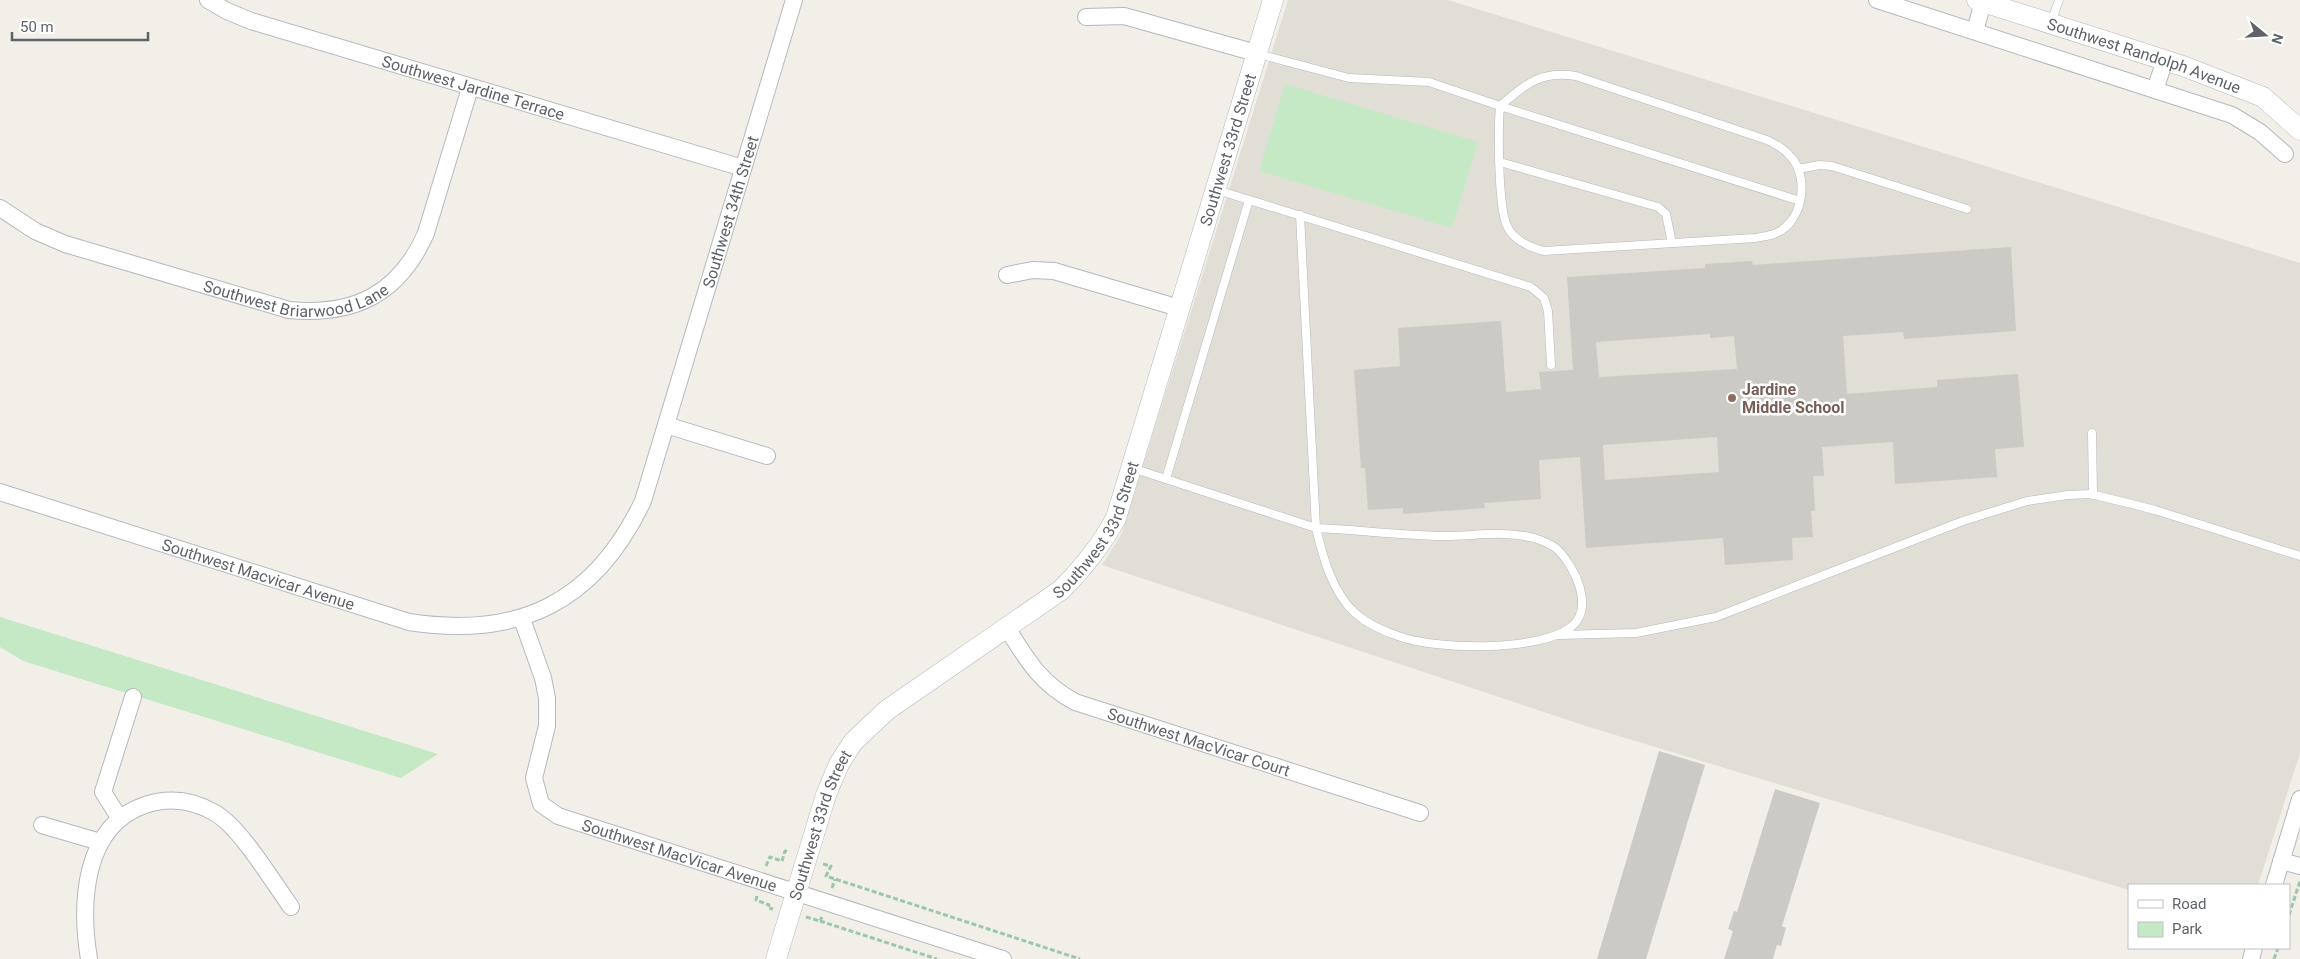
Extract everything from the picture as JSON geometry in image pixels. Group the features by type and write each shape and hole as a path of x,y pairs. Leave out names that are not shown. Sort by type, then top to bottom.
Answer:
{"street":[{"name":"Southwest Jardine Terrace","path":"208,0 227,11 251,20 470,88 743,168"},
{"name":"Southwest 34th Street","path":"522,619 549,606 575,590 597,570 617,548 632,525 643,501 794,0"},
{"name":"Southwest 33rd Street","path":"776,959 826,795 839,764 853,742 888,710 1060,590 1091,557 1116,518 1273,0"},
{"path":"1877,0 2232,115 2260,132 2285,154"},
{"path":"1974,32 1980,1"},
{"name":"Southwest Randolph Avenue","path":"1980,1 2165,60 2263,96 2300,130"},
{"path":"1086,17 1124,16 1256,53"},
{"path":"2155,90 2165,60"},
{"name":"Southwest Briarwood Lane","path":"0,208 35,231 66,244 289,310 314,312 348,307 367,300 385,289 401,274 420,248 426,234 470,88"},
{"path":"1007,275 1033,270 1054,271 1179,308"},
{"path":"666,425 767,456"},
{"name":"Southwest Macvicar Avenue","path":"0,492 410,622 458,627 490,625 522,619"},
{"name":"Southwest MacVicar Avenue","path":"522,619 543,678 547,698 547,726 534,778 541,804 558,816 1003,959"},
{"name":"Southwest MacVicar Court","path":"1007,628 1040,677 1056,691 1075,702 1420,813"},
{"path":"120,819 103,792 133,697"},
{"path":"2274,884 2300,799"},
{"path":"89,959 84,931 86,902 93,860 100,842 120,819 138,807 161,801 185,801 197,804 216,813 236,830 291,907"},
{"path":"42,825 100,842"},
{"path":"2281,861 2300,866"}],"lane":[{"path":"2051,23 2059,0"},
{"path":"1256,53 1349,78 1429,82 1800,200"},
{"path":"1549,75 1576,76 1767,140 1782,148 1794,159 1802,189 1792,222 1776,234 1755,238 1544,251 1530,247 1517,239 1507,226 1503,205 1500,162 1498,131 1500,106 1529,82 1549,75"},
{"path":"1500,162 1658,207 1666,214 1672,243"},
{"path":"1798,169 1819,165 1832,166 1967,209"},
{"path":"1216,189 1530,287 1544,298 1548,311 1551,365"},
{"path":"1166,479 1249,200"},
{"path":"1300,215 1316,528 1322,555 1339,593 1354,612 1375,626 1399,637 1466,646 1498,646 1560,635 1636,633 1716,617 1963,521 2027,501 2068,496 2093,495 2155,510 2300,556"},
{"path":"2092,433 2093,495"},
{"path":"1130,468 1316,528 1446,536 1507,532 1536,538 1557,548 1576,574 1581,595 1581,613 1573,625 1560,635"}],"path":[{"path":"835,879 1080,959"},
{"path":"2290,912 2300,880"},
{"path":"820,921 937,959"}],"shaded area":[{"name":"Jardine Middle School","path":"1288,0 1448,0 2300,263 2300,753 2258,884 2128,884 2128,890 1589,727 1102,565 1122,533"}],"green space":[{"path":"1285,84 1478,142 1452,228 1259,171"},
{"path":"0,617 438,754 401,778 23,661 0,647"}],"building":[{"path":"2011,247 2016,331 1904,339 1903,332 1843,336 1847,394 1937,387 1937,380 2018,374 2024,447 1995,449 1997,477 1895,484 1893,442 1822,447 1824,476 1813,476 1815,511 1811,511 1813,537 1792,538 1793,560 1725,565 1723,538 1586,548 1580,457 1539,460 1541,499 1484,503 1485,508 1403,514 1403,508 1368,510 1365,468 1361,468 1354,370 1400,366 1398,328 1501,321 1506,392 1541,389 1539,372 1573,370 1567,277 1705,268 1705,264 1752,261 1753,265","holes":["1710,334 1710,338 1734,336 1737,369 1599,377 1596,342","1717,437 1719,472 1605,480 1603,445"]},
{"path":"1659,751 1705,765 1646,959 1597,959"},
{"path":"1775,789 1820,803 1782,926 1786,928 1781,946 1777,945 1773,959 1724,959 1733,931 1728,929 1734,911 1737,912"}],"place":[{"name":"Jardine Middle School","path":"1732,398"}]}
